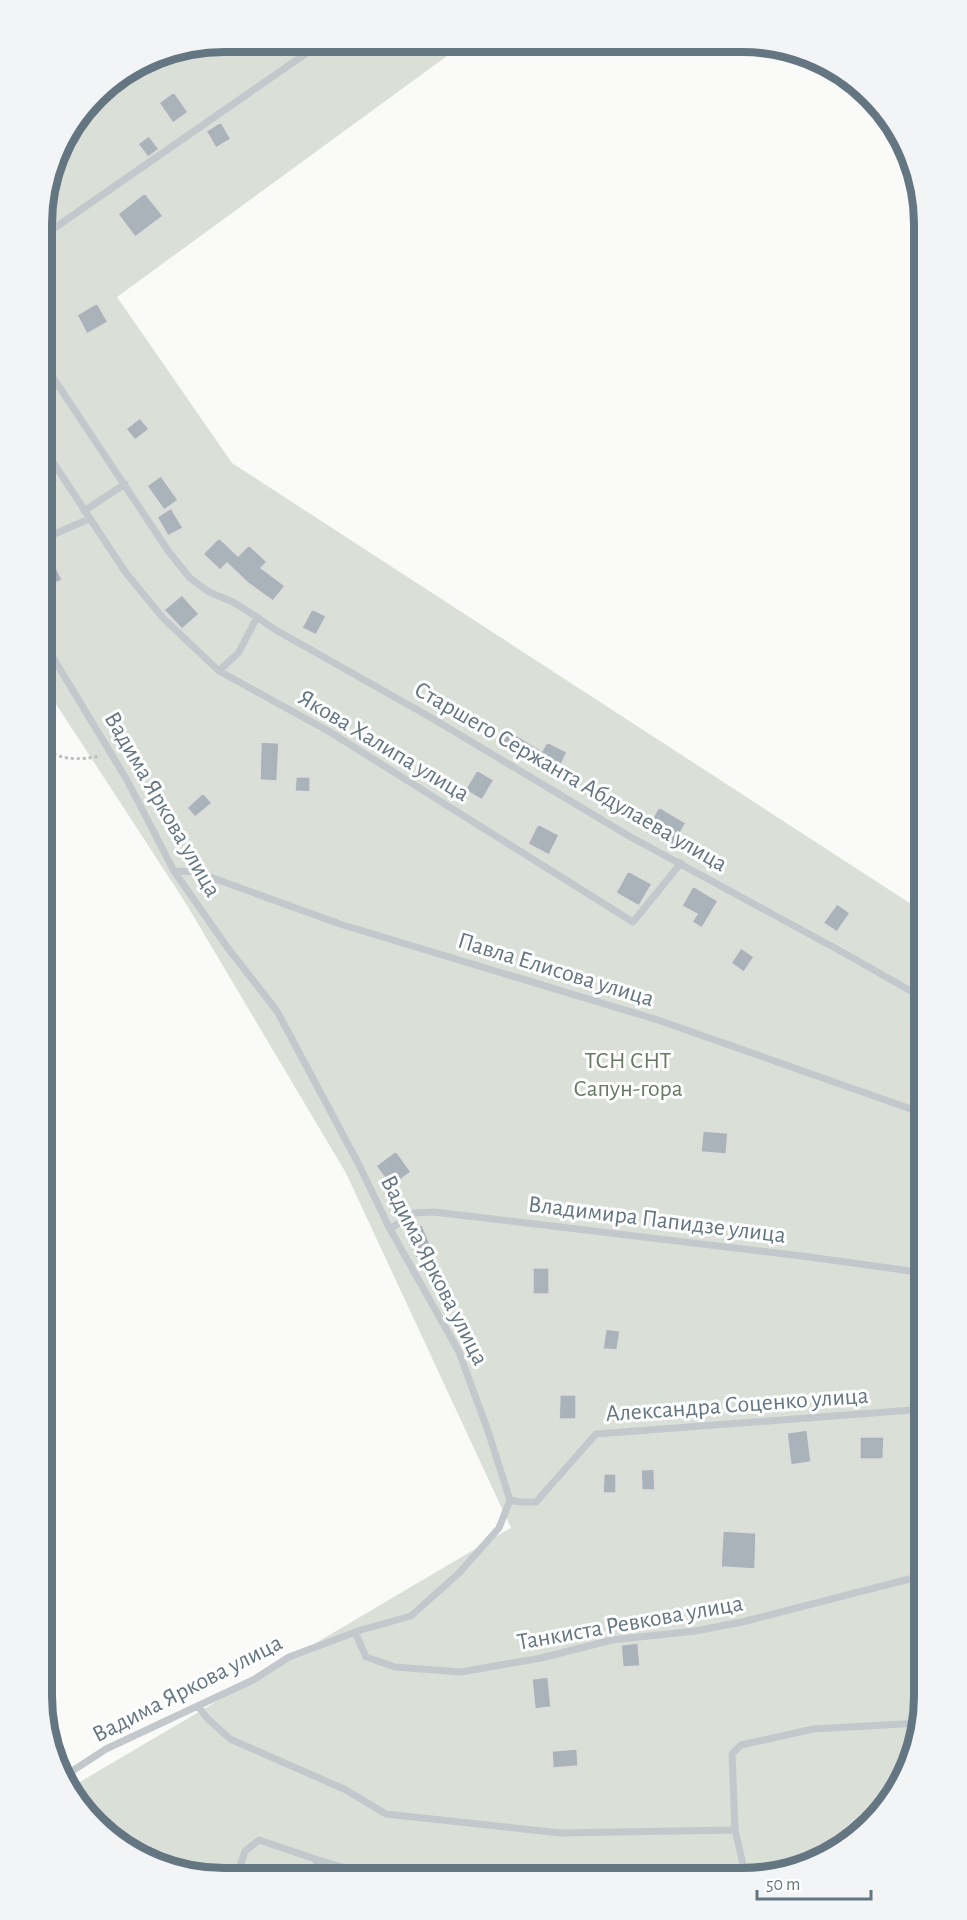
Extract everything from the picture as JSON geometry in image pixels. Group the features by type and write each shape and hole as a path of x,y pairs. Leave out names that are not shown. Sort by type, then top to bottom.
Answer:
{"lane":[{"path":"53,230 307,53"},
{"path":"54,379 169,552 190,578 210,592 233,602 257,617 239,652 219,671"},
{"name":"Якова Халипа улица","path":"53,462 126,573 164,619 219,671 330,732 633,922 681,864"},
{"path":"84,511 125,484"},
{"path":"53,535 89,519"},
{"name":"Старшего Сержанта Абдулаева улица","path":"257,617 629,836 914,993"},
{"name":"Вадима Яркова улица","path":"53,658 112,754 174,871 227,947 277,1011 358,1163 390,1230 459,1352 510,1500 499,1528 459,1573 411,1616 355,1632 289,1657 253,1680 106,1749 71,1772"},
{"name":"Павла Елисова улица","path":"174,871 196,872 343,925 658,1020 914,1110"},
{"name":"Владимира Папидзе улица","path":"390,1230 414,1213 434,1212 914,1271"},
{"name":"Александра Соценко улица","path":"510,1500 536,1502 596,1434 914,1410"},
{"name":"Танкиста Ревкова улица","path":"355,1632 366,1657 395,1666 461,1672 541,1658 612,1640 695,1631 742,1622 914,1578"},
{"path":"199,1707 206,1717 230,1739 344,1789 386,1814 560,1833 735,1830"},
{"path":"744,1868 735,1830 732,1754 741,1745 813,1730 912,1724"},
{"path":"240,1868 245,1851 259,1840 345,1868"},
{"path":"315,1868 318,1860"}],"path":[{"path":"53,754 58,757 86,758 112,754"}],"green space":[{"name":"ТСН СНТ Сапун-гора","path":"214,53 451,53 117,297 232,463 914,906 914,1706 909,1740 891,1781 879,1800 847,1832 818,1850 798,1858 776,1864 742,1868 225,1868 180,1862 139,1844 120,1832 103,1817 82,1791 77,1783 511,1528 346,1173 185,902 53,699 53,214 58,180 76,139 103,103 120,88 149,70 180,58"}],"building":[{"path":"174,92 188,112 173,123 159,103"},
{"path":"221,122 231,139 216,148 206,131"},
{"path":"149,136 159,149 148,157 138,144"},
{"path":"145,193 163,216 135,237 118,214"},
{"path":"97,303 108,322 87,334 77,315"},
{"path":"140,418 149,429 135,440 126,429"},
{"path":"161,476 178,500 164,510 147,486"},
{"path":"171,508 183,528 168,536 157,517"},
{"path":"219,538 238,556 249,545 267,562 261,568 285,586 273,601 248,583 227,563 220,570 203,554"},
{"path":"53,560 62,580 53,584"},
{"path":"182,595 199,614 182,629 164,610"},
{"path":"312,609 326,616 316,635 302,628"},
{"path":"508,730 542,751 547,742 567,752 557,773 499,745"},
{"path":"261,742 279,743 277,781 260,780"},
{"path":"477,770 494,780 482,800 465,790"},
{"path":"296,777 310,777 310,792 295,791"},
{"path":"203,793 212,803 195,817 187,808"},
{"path":"659,807 686,823 672,847 645,832"},
{"path":"538,824 559,835 549,855 528,844"},
{"path":"628,871 652,884 639,906 616,893"},
{"path":"693,886 718,901 702,928 692,922 697,914 682,906"},
{"path":"837,904 850,913 837,932 823,923"},
{"path":"741,948 754,957 744,972 731,963"},
{"path":"914,1030 914,1040 909,1037"},
{"path":"703,1131 728,1133 726,1154 701,1152"},
{"path":"396,1151 411,1172 391,1186 376,1166"},
{"path":"422,1225 433,1251 416,1258 405,1231"},
{"path":"533,1268 549,1268 549,1294 533,1294"},
{"path":"606,1329 620,1331 617,1350 603,1349"},
{"path":"560,1395 576,1395 576,1419 559,1419"},
{"path":"807,1430 811,1462 791,1465 787,1433"},
{"path":"860,1437 884,1437 883,1459 860,1459"},
{"path":"654,1469 655,1490 642,1490 641,1470"},
{"path":"604,1474 616,1474 616,1493 603,1493"},
{"path":"723,1531 756,1533 755,1569 721,1567"},
{"path":"638,1643 640,1666 623,1667 621,1645"},
{"path":"548,1677 551,1707 535,1709 532,1679"},
{"path":"577,1749 578,1766 553,1768 552,1751"}]}
